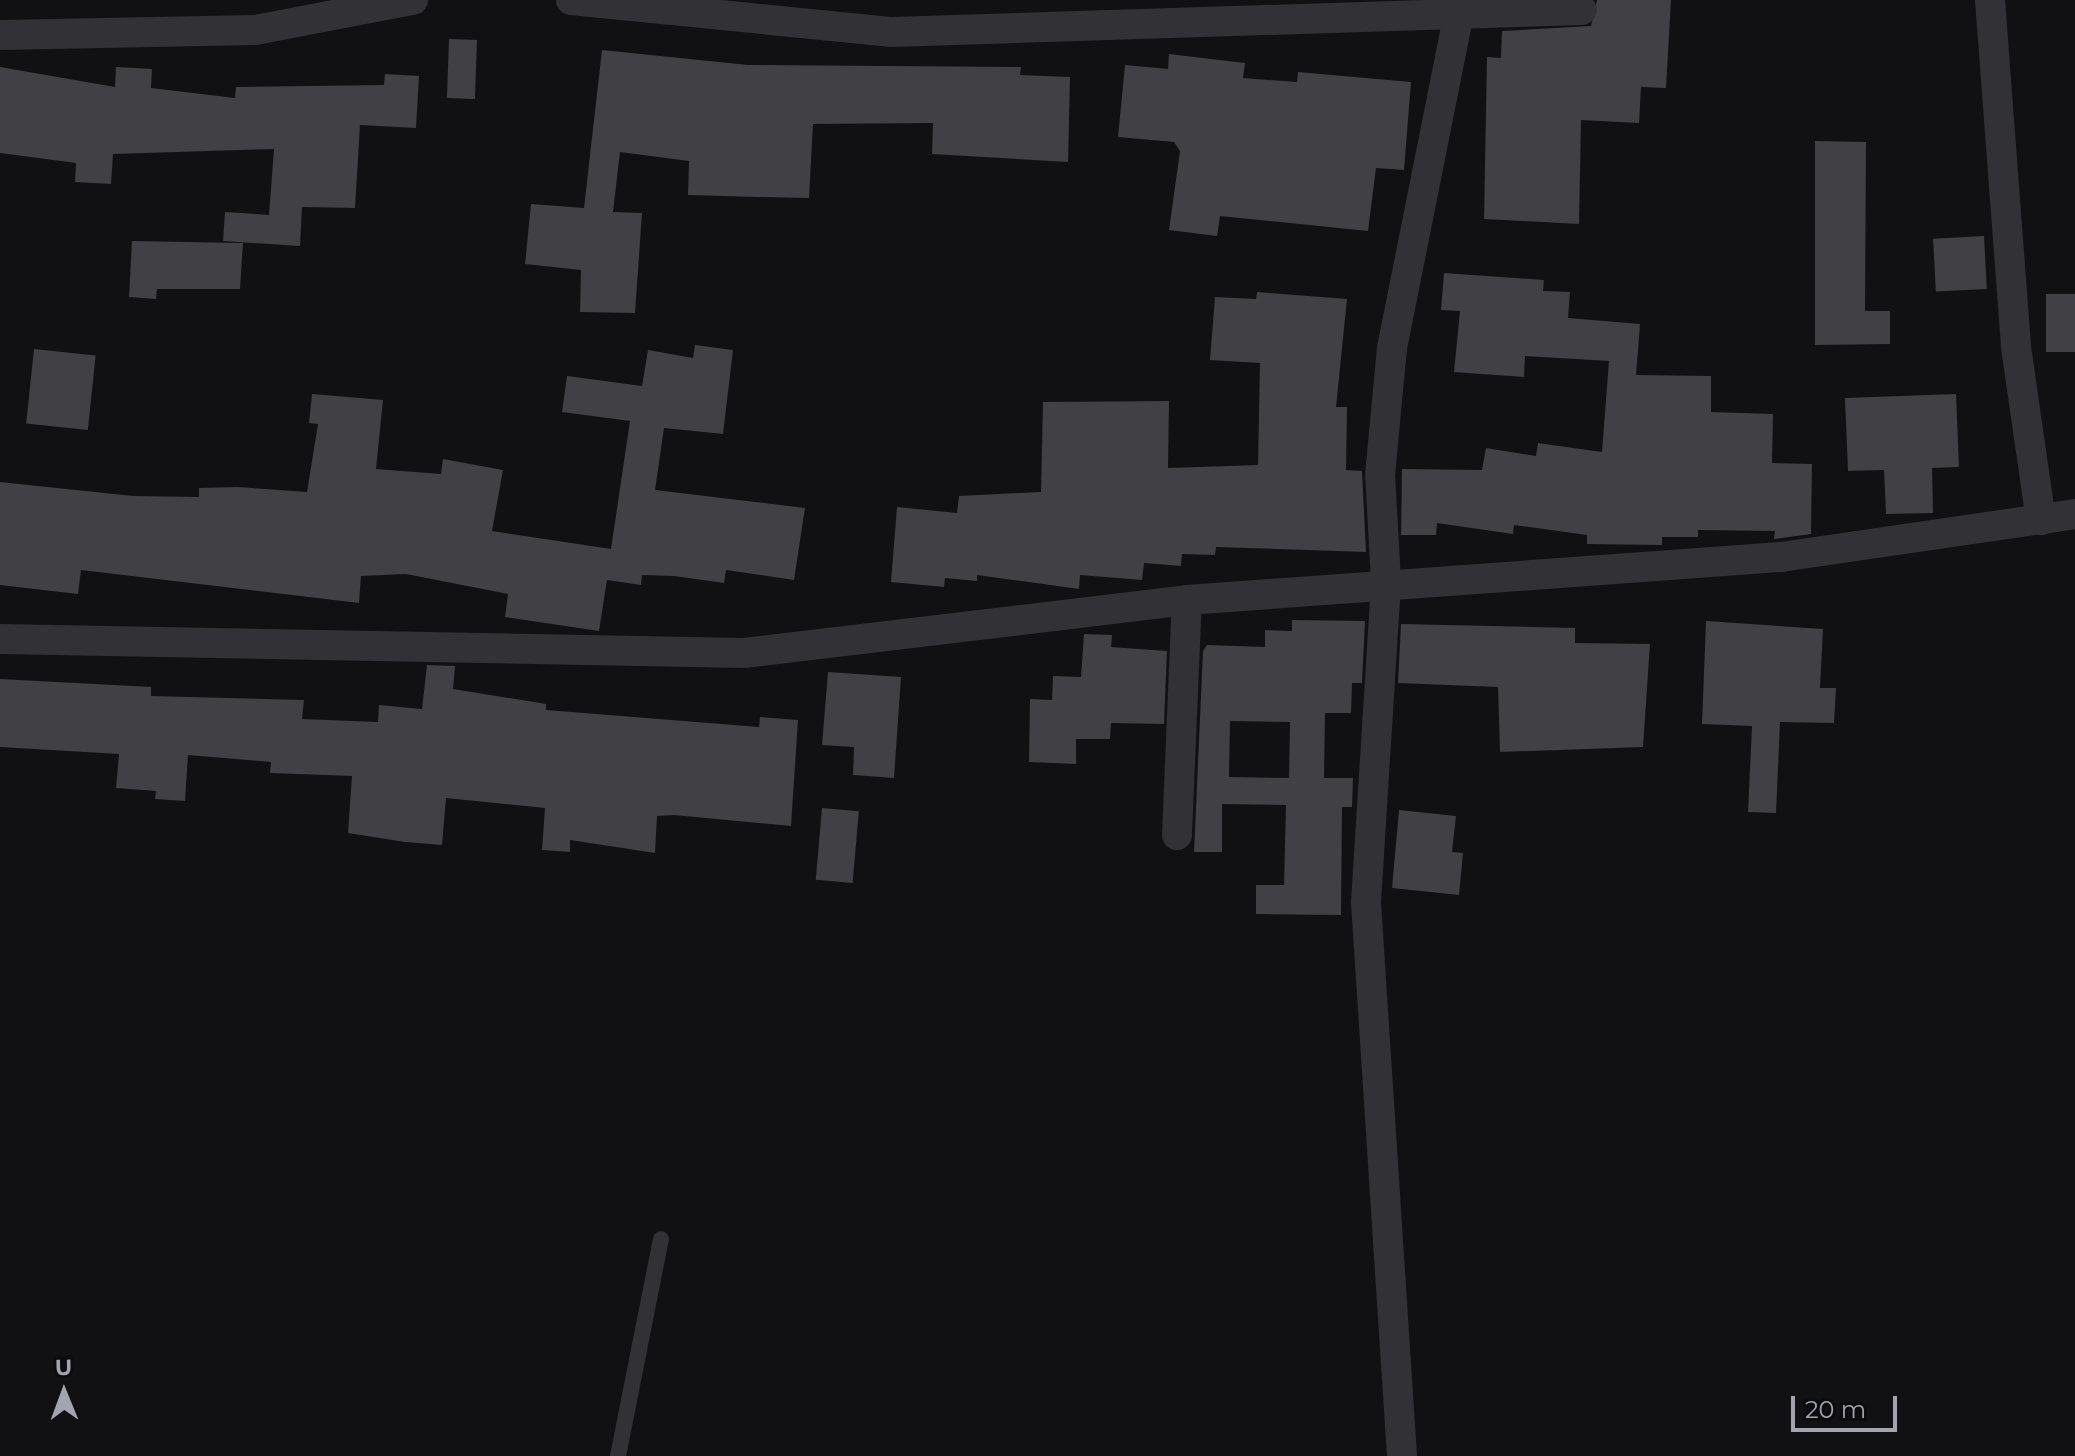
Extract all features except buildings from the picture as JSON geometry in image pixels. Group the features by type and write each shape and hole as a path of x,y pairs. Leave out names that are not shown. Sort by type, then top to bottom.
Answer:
{"street":[{"path":"0,35 255,30 413,0"},
{"path":"571,0 892,32 1458,17 1582,10"},
{"path":"1990,0 2016,347 2041,520"},
{"path":"1402,1456 1366,902 1386,581 1380,475 1392,348 1458,17"},
{"path":"0,639 744,653 1187,600 1386,581 1781,557 2075,514"},
{"path":"1177,835 1187,600"}],"lane":[{"path":"618,1456 661,1239"}]}
